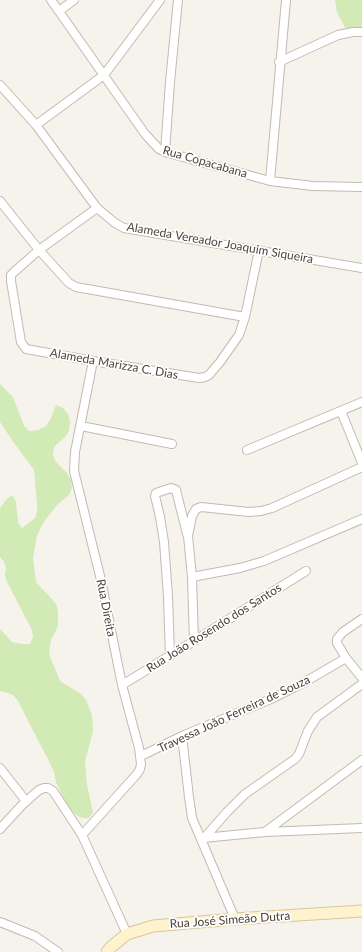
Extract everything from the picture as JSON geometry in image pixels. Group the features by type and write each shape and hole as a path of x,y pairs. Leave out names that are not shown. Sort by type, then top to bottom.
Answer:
{"main road":[{"name":"Rua José Simeão Dutra","path":"107,952 111,946 128,934 153,926 362,911"}],"street":[{"name":"Rua Copacabana","path":"51,0 145,134 159,149 165,152 270,180 313,186 362,187"},
{"path":"59,11 74,0"},
{"path":"36,125 104,75 160,0"},
{"path":"165,152 178,0"},
{"path":"270,180 279,62 286,0"},
{"path":"279,62 338,35 362,32"},
{"name":"Alameda Vereador Joaquim Siqueira","path":"0,85 36,125 97,208 115,223 124,228 362,268"},
{"path":"0,99 8,94"},
{"path":"0,201 39,250 69,283 76,287 245,317 259,250"},
{"path":"39,250 97,208"},
{"name":"Alameda Marizza C. Dias","path":"39,250 11,276 21,342 26,349 199,378 209,375 233,345 239,335 245,317"},
{"name":"Rua Direita","path":"82,835 137,774 140,769 141,756 122,684 101,580 74,471 75,452 93,361"},
{"path":"247,450 362,402"},
{"path":"341,411 362,462"},
{"path":"81,426 172,444"},
{"path":"188,536 193,511 198,508 249,512 261,511 272,508 362,467"},
{"path":"170,656 164,542 155,496 156,493 171,488 176,490 188,536 192,577 194,641"},
{"path":"192,577 240,568 264,561 362,519"},
{"name":"Rua João Rosendo dos Santos","path":"122,684 170,656 306,571"},
{"path":"362,619 339,635 337,643 346,658 362,678"},
{"name":"Travessa João Ferreira de Souza","path":"141,756 182,736 271,699 305,682 346,658"},
{"path":"203,838 245,794 295,759 299,754 308,731 317,717 362,684"},
{"path":"182,736 192,818 203,838 235,919"},
{"path":"265,832 362,760"},
{"path":"0,768 26,802"},
{"path":"0,829 39,790 48,788 53,791 82,835 128,934"},
{"path":"203,838 265,832 362,828"},
{"path":"0,922 35,936 58,952"}],"green space":[{"path":"335,0 362,0 362,27 345,28 337,12"},
{"path":"0,384 13,397 24,426 29,431 38,430 46,426 56,405 63,408 68,414 70,421 69,431 54,447 53,455 56,462 67,473 71,480 72,488 69,495 57,505 43,523 37,536 33,558 36,582 56,604 58,611 58,626 51,640 49,654 60,681 81,694 86,700 92,715 93,731 85,762 87,785 93,812 89,818 82,818 76,815 66,804 56,782 54,772 18,701 13,695 0,691 0,629 12,642 30,644 33,637 32,630 7,582 5,575 6,568 0,557 0,508 12,495 16,501 18,522 22,528 35,518 37,504 34,470 0,422"}]}
